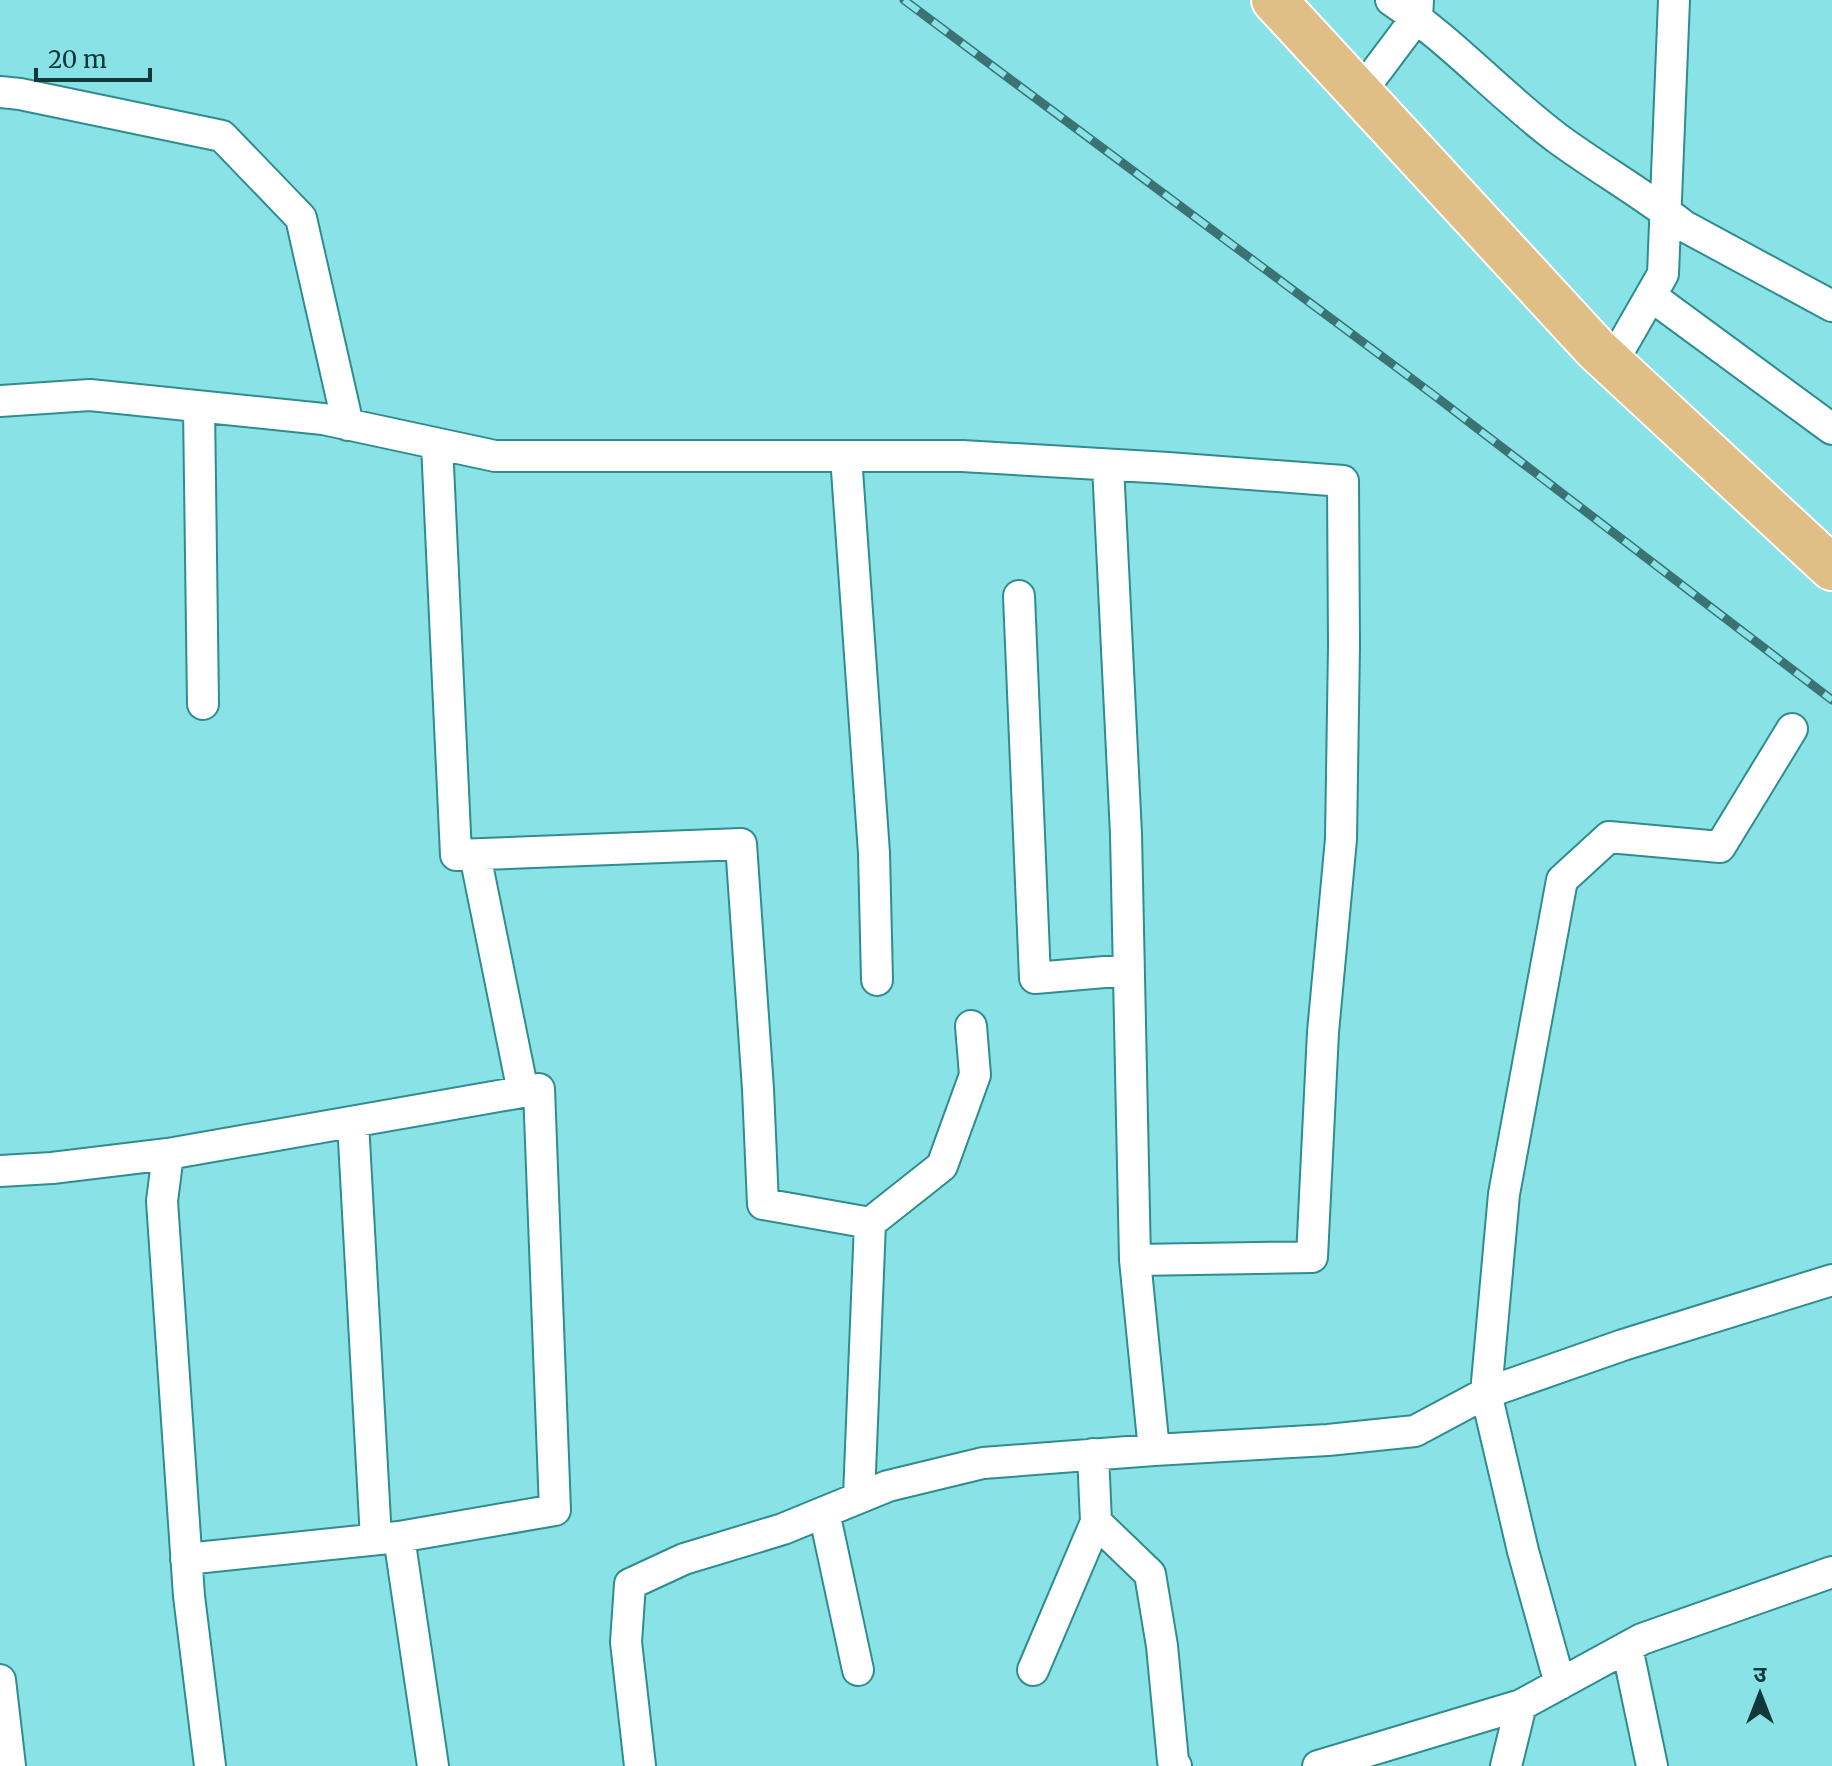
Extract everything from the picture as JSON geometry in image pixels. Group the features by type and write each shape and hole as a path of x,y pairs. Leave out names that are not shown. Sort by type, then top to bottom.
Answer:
{"main road":[{"path":"1274,0 1596,349 1832,568"}],"street":[{"path":"1391,0 1418,9 1556,137 1684,226 1832,306"},
{"path":"1612,363 1663,274 1674,0"},
{"path":"1360,93 1418,9"},
{"path":"0,92 222,136 301,218 348,425"},
{"path":"1651,296 1832,429"},
{"path":"0,401 90,395 323,419 495,456 962,456 1343,481 1341,839 1323,1032 1312,1257 1135,1260"},
{"path":"199,407 203,704"},
{"path":"437,444 456,855 741,844 763,1204 870,1223 942,1166 975,1075 971,1026"},
{"path":"846,456 874,853 877,980"},
{"path":"1108,465 1126,834 1135,1260 1154,1450"},
{"path":"1019,596 1035,978 1128,970"},
{"path":"1560,1684 1523,1551 1486,1393 1504,1194 1562,880 1609,837 1720,847 1792,729"},
{"path":"475,855 523,1092"},
{"path":"0,1171 168,1154 539,1089 555,1510 388,1538 186,1559"},
{"path":"353,1122 388,1538 433,1766"},
{"path":"168,1154 162,1201 186,1559 210,1766"},
{"path":"859,1497 870,1223"},
{"path":"640,1766 626,1642 630,1584 684,1559 783,1529 888,1486 983,1463 1328,1440 1415,1431 1486,1393 1623,1345 1832,1280"},
{"path":"1033,1670 1096,1522 1093,1454"},
{"path":"824,1512 858,1670"},
{"path":"1096,1522 1150,1574 1176,1766"},
{"path":"1318,1766 1521,1705 1642,1639 1832,1572"},
{"path":"1627,1647 1652,1766"},
{"path":"0,1680 10,1766"},
{"path":"1506,1766 1521,1705"}],"railway":[{"path":"904,0 1431,393 1832,700"}]}
